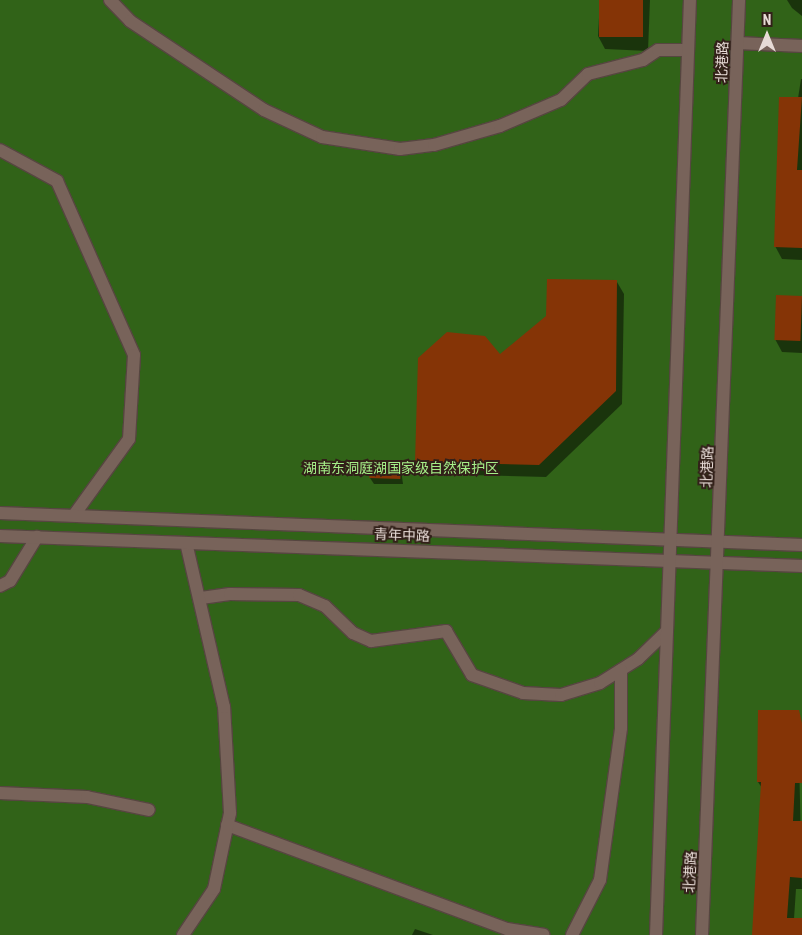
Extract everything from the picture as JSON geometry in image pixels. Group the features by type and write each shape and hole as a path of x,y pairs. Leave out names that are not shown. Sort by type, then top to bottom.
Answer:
{"main road":[{"path":"110,0 130,22 264,110 322,137 400,149 434,144 500,126 561,100 588,74 643,60 658,50 688,50"},
{"path":"656,935 690,0"},
{"name":"北港路","path":"702,935 720,541 739,0"},
{"path":"738,43 802,46"},
{"path":"0,150 57,181 134,355 129,438 74,515"},
{"path":"0,513 802,545"},
{"name":"青年中路","path":"0,536 719,561 802,566"},
{"path":"0,586 10,580 37,537"},
{"path":"183,935 214,889 227,825 224,707 201,598 186,543"},
{"path":"201,598 230,594 299,595 325,606 353,633 371,641 446,631 472,675 523,693 561,695 600,683 621,670 666,632"},
{"path":"572,935 600,880 621,728 621,670"},
{"path":"0,792 87,797 149,810"},
{"path":"227,825 507,929 544,935"}],"green space":[{"name":"湖南东洞庭湖国家级自然保护区","path":"0,0 802,0 802,935 0,935"}],"building":[{"path":"599,0 643,0 643,37 599,37"},
{"path":"779,97 802,97 797,170 802,170 802,248 774,247"},
{"path":"547,279 617,280 616,391 539,465 415,462 418,358 447,332 485,336 500,354 546,316"},
{"path":"776,295 802,296 800,341 774,340"},
{"path":"370,460 401,461 400,479 369,478"},
{"path":"758,710 799,710 802,723 802,783 795,783 793,821 802,821 802,878 790,877 787,918 802,918 802,935 752,935 761,782 757,782"}]}
